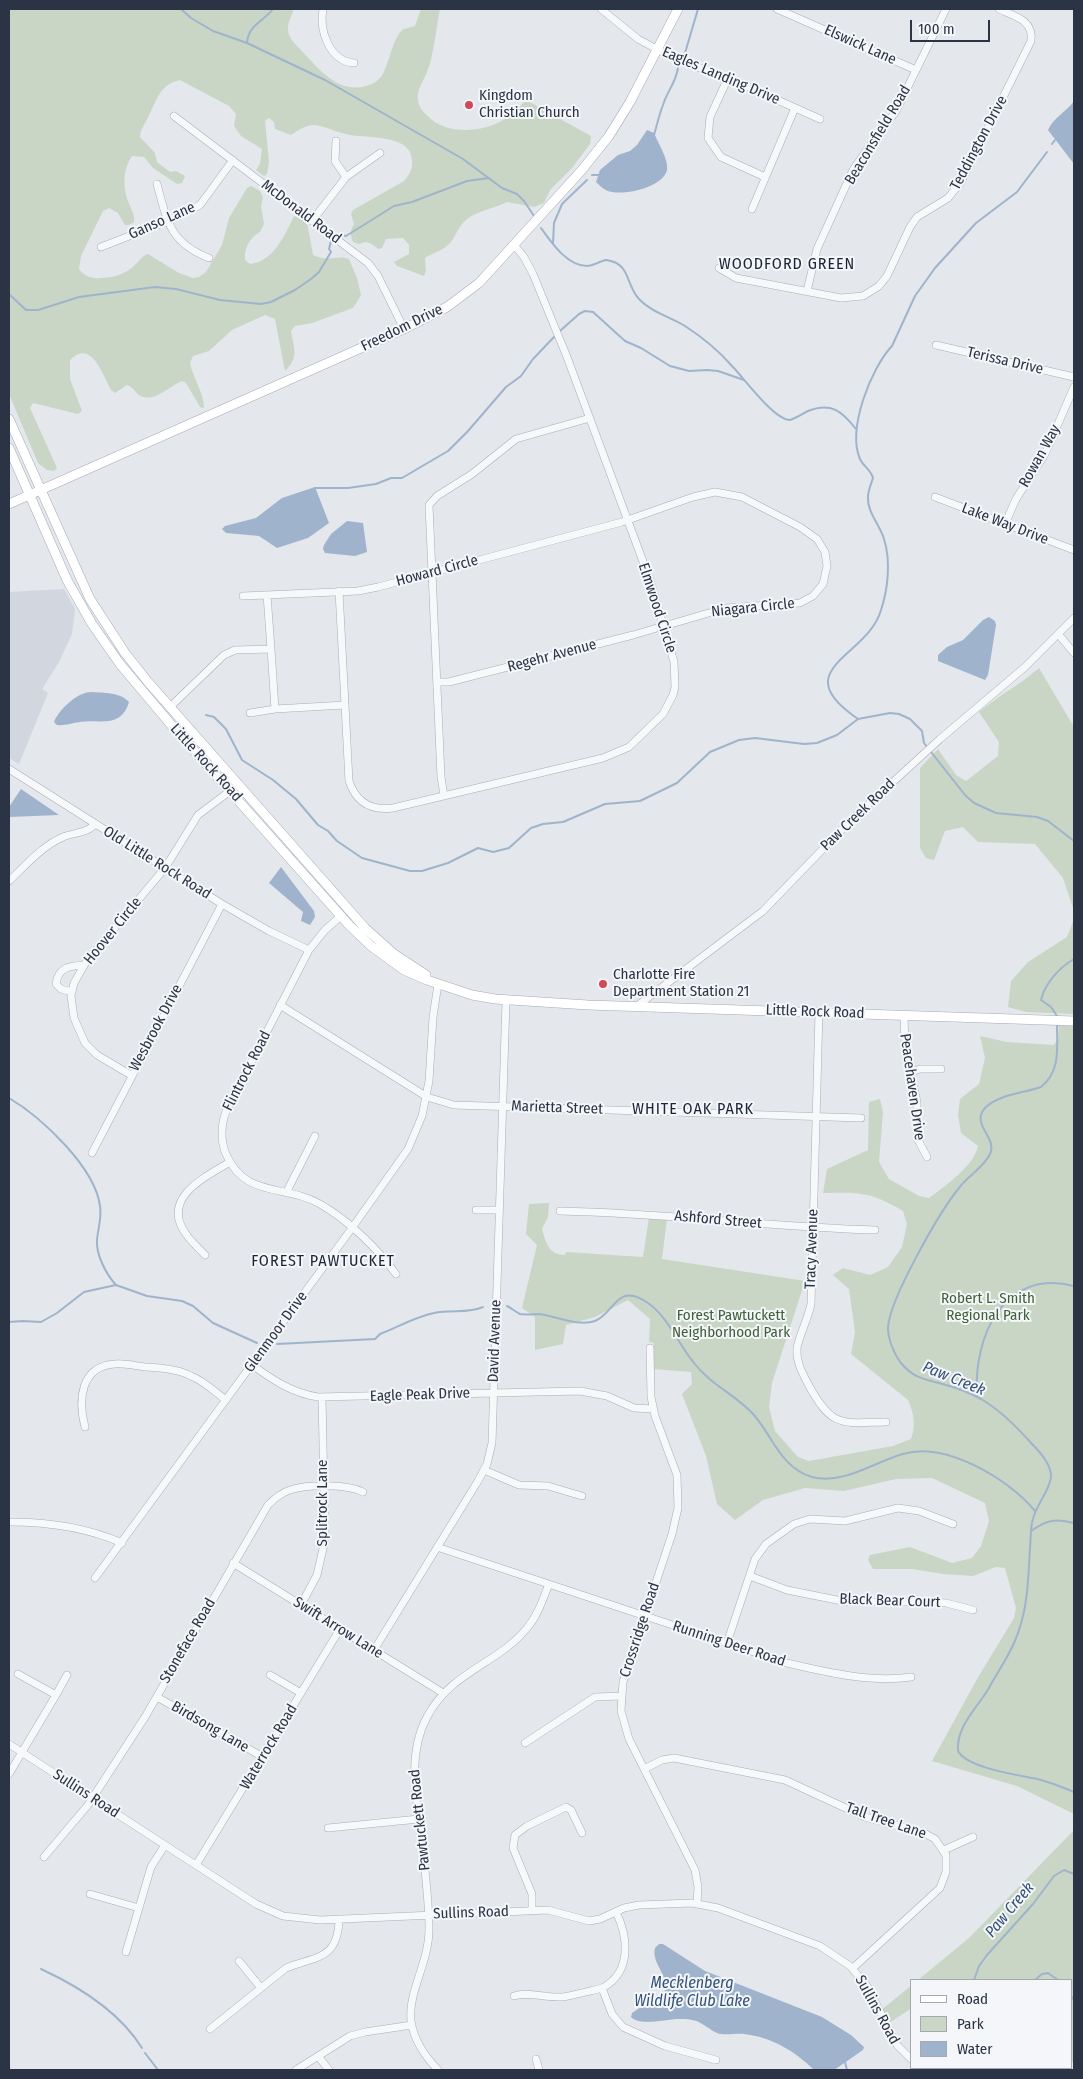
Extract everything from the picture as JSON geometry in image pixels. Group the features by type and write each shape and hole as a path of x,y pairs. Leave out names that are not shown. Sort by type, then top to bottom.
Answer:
{"main road":[{"name":"Freedom Drive","path":"9,504 404,329 437,313 468,292 515,246 609,136 630,102 678,9"},
{"name":"Little Rock Road","path":"9,419 75,568 95,607 125,653 170,707 365,928 394,954 438,984"},
{"name":"Little Rock Road","path":"9,448 67,580 107,645 130,677 341,916 371,946 393,963 417,976 476,996 506,1000 1071,1021"}],"street":[{"path":"323,9 322,27 329,46 343,60 354,63"},
{"name":"Eagles Landing Drive","path":"601,9 638,39 687,64 728,78 820,119"},
{"name":"Elswick Lane","path":"777,9 916,70"},
{"name":"Beaconsfield Road","path":"807,291 817,250 853,170 866,150 892,118 946,9"},
{"name":"Teddington Drive","path":"719,268 736,278 847,298 863,296 873,291 886,276 910,227 917,217 948,198 957,190 1031,41 1031,30 1025,21 999,9"},
{"path":"728,78 710,118 708,138 721,157 765,177"},
{"path":"752,209 794,108"},
{"name":"McDonald Road","path":"174,116 371,266 404,329"},
{"path":"336,141 335,161 346,177"},
{"path":"312,221 346,177 380,153"},
{"name":"Ganso Lane","path":"101,247 168,221 200,205 232,160"},
{"path":"157,184 168,221 180,241 185,246 209,258"},
{"name":"Elmwood Circle","path":"339,592 349,781 357,797 371,807 386,809 603,758 629,747 659,719 673,695 676,683 675,669 665,626 628,520 533,274 524,257 515,246"},
{"name":"Terissa Drive","path":"936,345 1074,377"},
{"name":"Rowan Way","path":"1004,524 1016,499 1045,454 1074,387"},
{"path":"444,796 441,777 438,682 428,512 432,500 465,480 516,439 590,418"},
{"name":"Niagara Circle","path":"628,520 696,496 715,492 731,494 753,502 806,531 817,539 825,552 826,576 821,588 807,600 792,605 726,608 665,626"},
{"name":"Lake Way Drive","path":"935,498 1074,550"},
{"name":"Howard Circle","path":"243,596 339,592 378,587 628,520"},
{"path":"267,595 275,709"},
{"name":"Paw Creek Road","path":"637,1006 763,912 834,837 934,745 1025,667 1074,618"},
{"name":"Regehr Avenue","path":"438,682 449,682 665,626"},
{"path":"1059,634 1074,652"},
{"path":"170,707 224,655 235,650 271,649"},
{"path":"250,713 275,709 345,705"},
{"name":"Old Little Rock Road","path":"9,770 222,904 308,950"},
{"name":"Hoover Circle","path":"132,1075 97,1055 85,1043 74,1018 72,992 74,983 84,965 165,868 198,815 230,791"},
{"path":"9,881 50,845 63,837 91,828 95,824"},
{"name":"Wesbrook Drive","path":"92,1153 222,904"},
{"name":"Flintrock Road","path":"341,916 325,930 308,950 224,1116 222,1139 234,1169 248,1181 260,1187 319,1203 352,1228 380,1253 396,1274"},
{"path":"72,992 61,989 56,984 57,977 61,970 70,966 84,965"},
{"name":"Glenmoor Drive","path":"95,1578 408,1149 422,1116 427,1097 431,1065 433,1017 438,984"},
{"name":"David Avenue","path":"374,1650 484,1470 492,1443 506,1000"},
{"name":"Marietta Street","path":"280,1005 427,1097 454,1105 861,1118"},
{"name":"Tracy Avenue","path":"819,1012 810,1304 797,1349 799,1367 819,1404 833,1419 845,1422 886,1422"},
{"name":"Peacehaven Drive","path":"904,1015 905,1047 917,1102 917,1138 927,1157"},
{"path":"911,1072 941,1069"},
{"path":"286,1193 315,1136"},
{"path":"205,1254 183,1229 179,1213 181,1202 192,1185 230,1162"},
{"path":"476,1210 499,1210"},
{"name":"Ashford Street","path":"560,1211 643,1214 813,1228 875,1230"},
{"name":"Crossridge Road","path":"650,1348 650,1387 653,1409 674,1466 679,1498 676,1520 625,1674 621,1696 621,1711 625,1728 644,1769 695,1870 698,1888 697,1904"},
{"path":"85,1427 81,1405 83,1390 91,1375 110,1365 123,1364 182,1372 199,1380 226,1400"},
{"name":"Eagle Peak Drive","path":"252,1365 287,1388 308,1396 588,1392 607,1396 634,1408 653,1409"},
{"name":"Splitrock Lane","path":"301,1605 317,1574 323,1555 326,1530 322,1397"},
{"path":"484,1470 519,1485 548,1486 582,1496"},
{"name":"Stoneface Road","path":"44,1856 82,1813 157,1697 265,1508 274,1499 294,1489 346,1487 364,1492"},
{"path":"727,1643 755,1559 766,1544 799,1521 817,1519 845,1521 898,1508 919,1511 952,1524"},
{"path":"9,1522 43,1522 63,1525 122,1542"},
{"name":"Running Deer Road","path":"437,1547 787,1663 827,1672 892,1680 911,1677"},
{"name":"Swift Arrow Lane","path":"233,1563 443,1694"},
{"name":"Black Bear Court","path":"750,1576 787,1590 847,1602 946,1602 973,1610"},
{"name":"Pawtuckett Road","path":"438,2070 418,2045 412,2025 412,2001 427,1952 428,1914 426,1878 414,1776 416,1749 426,1717 443,1694 466,1674 521,1635 535,1617 548,1584"},
{"name":"Waterrock Road","path":"196,1864 263,1758 340,1629"},
{"path":"18,1674 56,1695"},
{"path":"9,1774 66,1675"},
{"path":"270,1675 301,1693"},
{"path":"525,1743 595,1697 606,1695 621,1696"},
{"name":"Birdsong Lane","path":"157,1697 263,1758"},
{"name":"Sullins Road","path":"9,1744 272,1912 303,1919 339,1919 555,1910 589,1921 639,1905 676,1903 697,1904 738,1914 820,1946 853,1968 867,1986 897,2046 910,2058"},
{"name":"Tall Tree Lane","path":"644,1769 662,1760 674,1758 772,1777 799,1786 865,1817 924,1833 935,1839 944,1850 946,1859 946,1872 940,1888 853,1968"},
{"path":"532,1910 532,1894 512,1848 515,1835 527,1826 566,1807 571,1810 582,1833"},
{"path":"328,1828 419,1818"},
{"path":"944,1850 974,1837"},
{"path":"126,1952 151,1867 165,1845"},
{"path":"90,1894 139,1908"},
{"path":"514,1996 523,1994 563,1997 602,1988 618,1974 625,1959 622,1926 616,1912"},
{"path":"210,2029 286,1968 325,1954 334,1944 339,1919"},
{"path":"239,1961 261,1988"},
{"path":"602,1988 612,2014 623,2027 665,2046 716,2060"},
{"path":"296,2070 355,2034 412,2025"},
{"path":"318,2056 329,2070"},
{"path":"536,2059 539,2070"}],"shaded area":[{"path":"64,589 75,609 72,634 59,662 42,689 48,693 19,764 9,758 9,592"}],"green space":[{"path":"9,9 294,9 288,26 291,39 330,79 348,87 358,87 369,85 382,76 397,37 404,29 415,26 421,9 440,9 431,58 418,93 420,106 429,117 447,128 457,130 476,129 503,120 526,100 591,136 590,144 572,168 550,190 544,203 534,207 507,202 467,219 449,244 425,258 426,271 424,276 397,266 394,262 409,254 409,245 403,238 386,239 382,248 378,249 369,243 359,244 353,242 351,235 354,224 351,214 353,210 404,181 409,174 412,160 410,151 404,145 385,139 337,132 316,125 306,126 291,135 275,129 274,122 269,118 265,121 269,162 267,174 264,176 256,170 260,164 262,149 241,136 234,126 236,114 229,106 180,80 168,85 157,98 140,137 155,153 157,162 170,172 176,171 185,176 182,183 177,184 153,168 144,157 132,156 125,171 124,182 134,222 125,225 118,213 109,208 103,211 81,256 79,269 86,275 94,278 115,276 124,273 148,254 179,273 193,278 199,277 206,272 222,245 229,218 247,188 251,186 260,191 263,197 261,206 264,224 260,232 248,243 245,260 250,264 258,262 272,253 294,216 307,222 313,255 324,258 341,257 349,259 357,278 361,295 353,308 312,323 295,326 291,331 294,357 285,371 275,319 265,315 232,330 209,351 193,356 190,363 204,402 204,408 200,407 186,383 182,381 156,396 145,397 139,395 127,385 115,393 111,390 95,361 84,353 77,354 70,360 70,379 82,411 78,414 33,403 30,408 57,468 54,471 47,470 38,463 9,394"},
{"path":"1039,668 1074,727 1074,911 1063,878 1035,844 978,842 963,827 945,831 934,860 926,858 920,848 920,768 938,749 956,775 966,781 998,756 999,742 979,712"},
{"path":"1074,919 1074,1014 1026,1012 1008,1007 1011,981 1028,962 1067,937"},
{"path":"1059,1025 1074,1026 1074,1814 1017,1786 932,1761 977,1679 1014,1618 1016,1608 1005,1568 996,1567 973,1576 912,1569 873,1569 868,1560 870,1555 910,1547 952,1563 972,1558 981,1546 989,1521 985,1503 932,1478 896,1479 844,1491 805,1488 763,1500 735,1520 717,1504 706,1456 682,1394 692,1384 691,1372 653,1369 654,1343 649,1342 650,1319 628,1300 595,1317 566,1325 563,1344 535,1350 535,1317 522,1308 537,1245 526,1234 529,1204 549,1203 548,1217 542,1229 545,1239 555,1253 565,1255 566,1252 643,1257 649,1217 667,1218 662,1259 805,1281 772,1383 769,1407 775,1431 798,1457 809,1461 893,1446 911,1439 914,1420 908,1400 851,1354 855,1332 849,1289 833,1275 843,1268 870,1275 888,1267 902,1247 907,1224 903,1211 865,1194 823,1193 827,1169 868,1150 869,1102 880,1099 883,1112 879,1162 889,1179 919,1196 929,1198 965,1168 971,1161 978,1146 961,1133 958,1115 960,1099 979,1084 985,1058 980,1036 1007,1042 1054,1045 1058,1039"},
{"path":"1074,1830 1074,2063 1073,1979 919,1979 969,1938"},
{"path":"910,1987 910,2009 886,2025 880,2011"}],"water":[{"path":"1074,101 1074,164 1048,130 1053,122"},
{"path":"647,130 654,133 665,157 667,170 664,176 652,185 635,191 619,193 607,191 601,187 596,182 600,170 618,155 630,151 637,145"},
{"path":"315,487 329,523 308,538 277,548 259,536 226,533 222,529 225,526 256,518 282,498"},
{"path":"347,521 363,523 367,552 355,556 325,553 324,545 331,534"},
{"path":"989,617 995,621 996,625 988,675 985,680 938,661 938,655 947,647 963,640 983,620"},
{"path":"91,692 121,696 129,702 121,716 109,721 80,722 63,725 57,725 54,722 60,712 70,702 80,695"},
{"path":"21,789 59,815 9,817 9,807"},
{"path":"281,867 314,911 315,917 310,925 301,921 303,912 269,883"},
{"name":"Mecklenberg Wildlife Club Lake","path":"659,1944 663,1944 705,1971 822,2017 851,2035 864,2047 863,2050 834,2070 814,2070 791,2051 764,2038 744,2034 720,2034 698,2022 688,2019 647,2022 635,2020 631,2017 632,2013 665,1991 665,1980 654,1953 655,1948"}],"waterway":[{"path":"181,9 191,18 213,31 247,43 325,80 463,159 502,188 517,194 534,216"},
{"path":"247,43 253,28 273,9"},
{"path":"685,53 698,9"},
{"path":"654,135 678,68"},
{"path":"1052,144 1055,140"},
{"path":"858,719 837,702 829,687 829,675 837,663 862,640 873,626 881,610 887,584 886,548 868,503 868,492 873,478 860,459 857,446 859,416 863,400 876,369 892,346 915,296 935,268 976,223 1017,192 1047,152"},
{"path":"592,175 600,175"},
{"path":"339,234 346,236 394,206 412,202 467,181 489,178"},
{"path":"553,243 554,223 562,204 587,180"},
{"path":"541,228 560,252 573,262 587,266 606,260 620,265 627,275 631,287 644,304 685,326 710,344 727,360 760,398 783,418 790,420 816,408 830,408 846,417 856,429"},
{"path":"9,294 26,310 38,310 79,297 155,287 176,289 220,300 261,304 271,302 295,290 319,272 331,252 329,249 331,241"},
{"path":"560,331 579,314 585,311 593,312 625,341 641,348 670,366 689,371 718,371 744,380"},
{"path":"315,488 348,488 376,484 391,478 402,478 448,451 506,387 521,376 533,359 554,337"},
{"path":"206,715 214,717 226,729 242,760 273,780 296,799 318,825 328,831 337,841 362,858 410,871 422,871 448,863 478,848 493,852 509,848 531,828 543,824 563,822 605,804 640,801 677,783 710,752 739,740 755,738 804,744 817,743 837,735 858,719 890,713 899,714 910,719 922,731 924,743 965,795 974,803 996,813 1037,817 1048,821 1074,841"},
{"name":"Paw Creek","path":"1057,1016 1051,1007 1041,1000 1054,976 1074,959"},
{"name":"Paw Creek","path":"1057,1024 1055,1066 1047,1081 1041,1087 998,1099 986,1107 982,1113 982,1125 990,1142 990,1154 984,1163 959,1188 928,1235 906,1277 888,1328 894,1351 906,1369 916,1376 964,1391 988,1403 1020,1431 1042,1455 1049,1467 1051,1472 1050,1481 1032,1522 1025,1608 1019,1631 989,1688 964,1725 960,1733 958,1751 963,1757 982,1766 1042,1780 1074,1792"},
{"path":"9,1098 22,1106 51,1130 65,1144 88,1175 96,1191 100,1206 97,1240 98,1252 105,1270 116,1285"},
{"path":"977,1397 977,1374 980,1352 987,1331 997,1312 1011,1297 1028,1287 1049,1283 1074,1286"},
{"path":"9,1322 41,1322 57,1313 84,1292 116,1285 147,1296 182,1301 193,1306 213,1323 257,1343"},
{"path":"507,1306 520,1314 539,1314 574,1322 588,1323 602,1317 623,1297 629,1295 638,1297 648,1303 662,1316 688,1356 701,1371 754,1415 778,1451 801,1473 824,1479 836,1478 859,1472 903,1454 920,1451 938,1453 956,1458 993,1475 1024,1499 1035,1511"},
{"path":"277,1344 375,1339 380,1334 427,1315 483,1307"},
{"path":"1031,1531 1042,1524 1052,1521 1074,1523"},
{"name":"Paw Creek","path":"974,1979 979,1966 987,1955 1033,1904 1054,1876 1064,1870 1074,1874"},
{"path":"41,1969 98,2001 122,2023 142,2048"},
{"name":"Paw Creek","path":"1036,1979 1042,1974 1048,1973 1057,1979"},
{"path":"145,2053 158,2070"},
{"path":"845,2062 847,2070"}],"place":[{"name":"Kingdom Christian Church","path":"469,105"},
{"name":"Charlotte Fire Department Station 21","path":"603,984"}],"district":[{"name":"WOODFORD GREEN","path":"787,265"},
{"name":"WHITE OAK PARK","path":"693,1110"},
{"name":"FOREST PAWTUCKET","path":"323,1262"}],"park label":[{"name":"Robert L. Smith Regional Park","path":"988,1308"},
{"name":"Forest Pawtuckett Neighborhood Park","path":"731,1324"}]}
